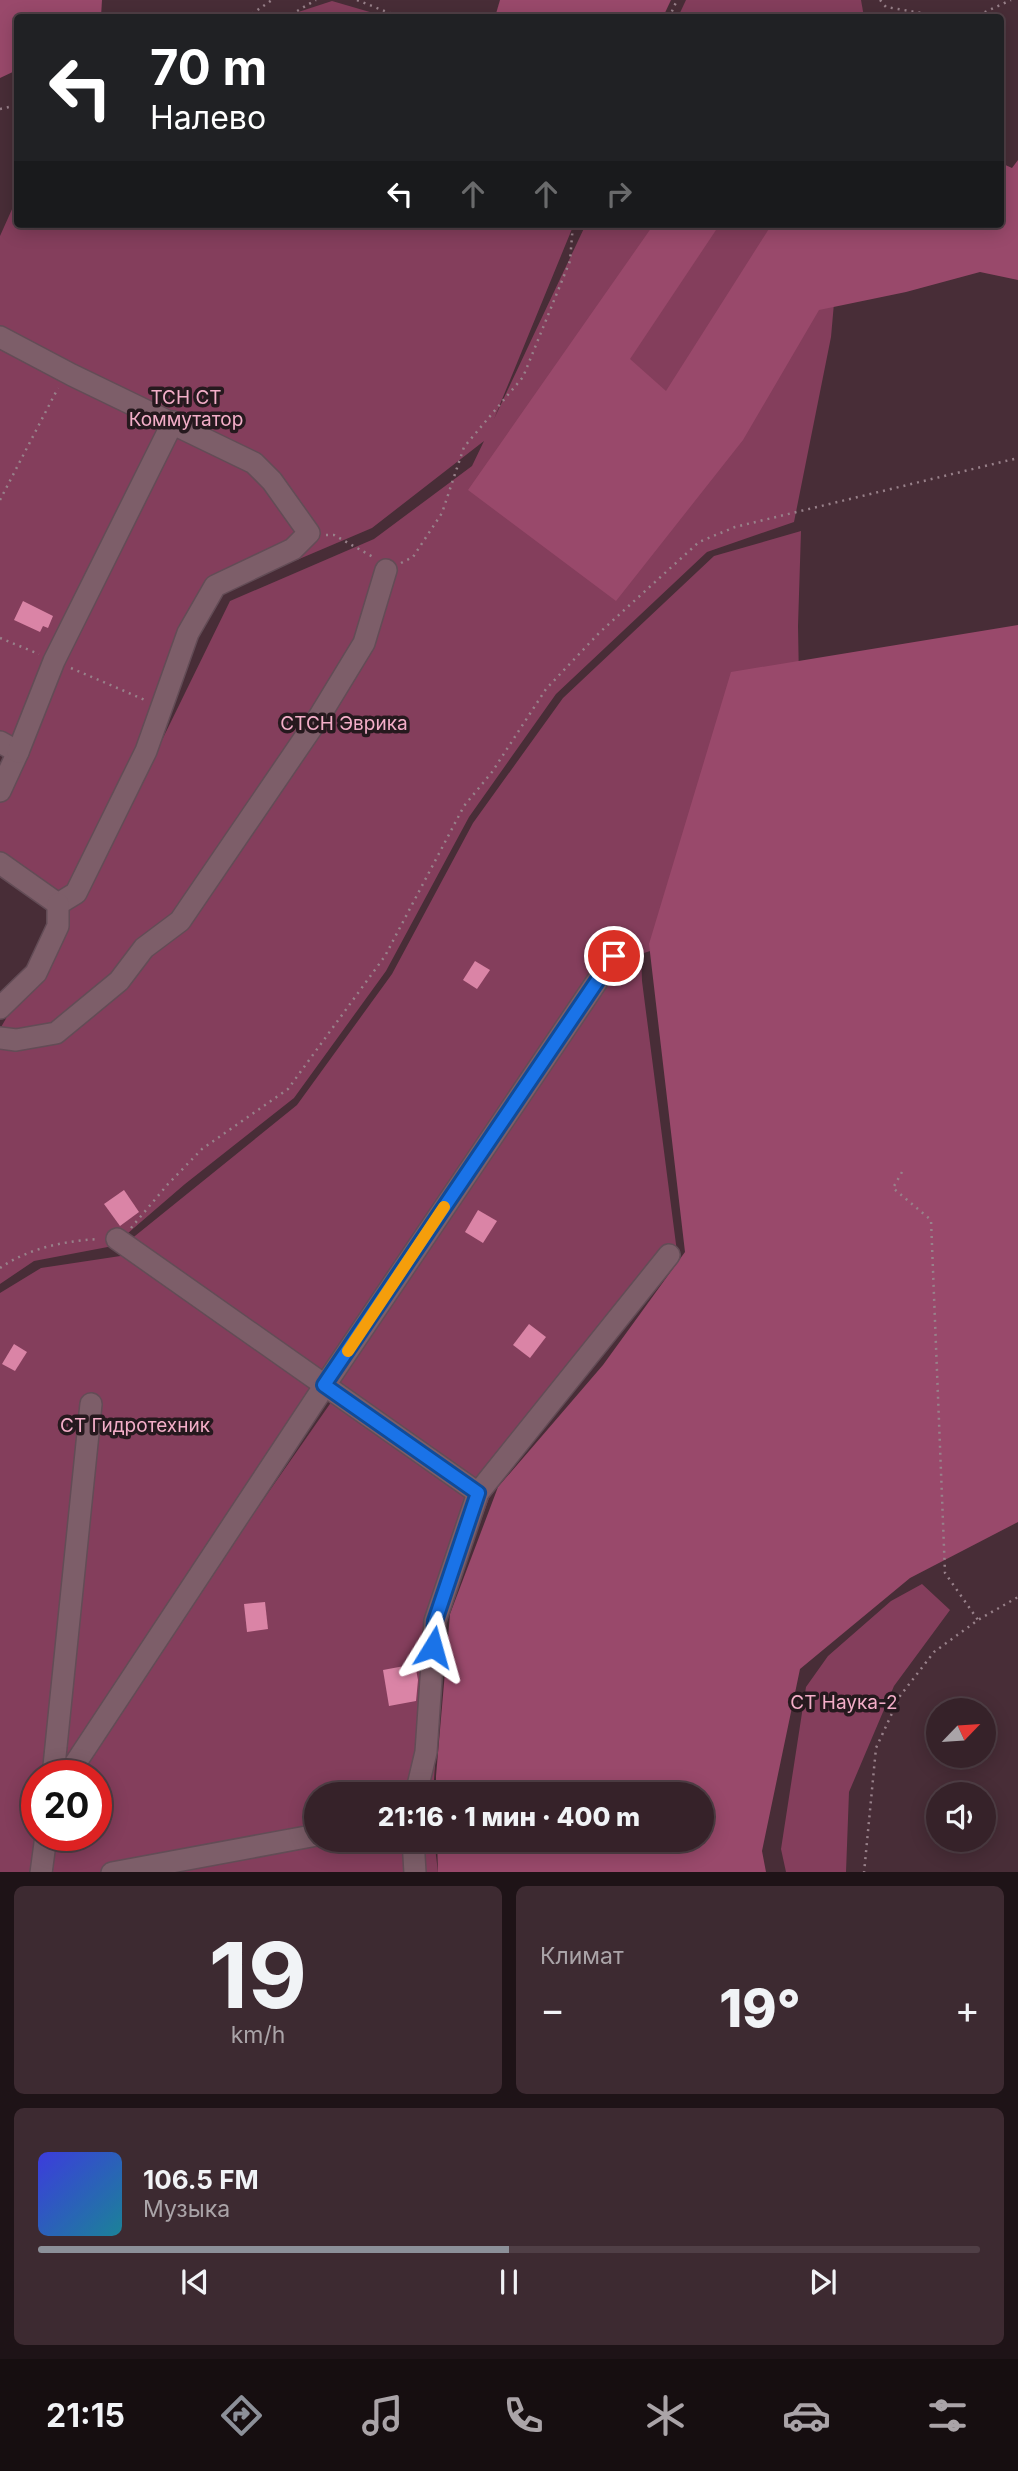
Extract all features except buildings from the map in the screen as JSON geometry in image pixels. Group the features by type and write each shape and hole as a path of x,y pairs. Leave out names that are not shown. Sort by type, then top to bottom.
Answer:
{"lane":[{"path":"0,337 254,463 272,481 309,533 293,549 215,586 188,633 146,751 76,893 58,904"},
{"path":"0,791 9,747 173,422"},
{"path":"0,1038 16,1040 56,1033 119,981 144,948 180,921 319,717 364,643 386,570"},
{"path":"0,863 58,904"},
{"path":"0,1008 36,973 58,926 58,904"},
{"path":"78,1760 324,1385 614,956"},
{"path":"117,1239 478,1493"},
{"path":"419,1782 426,1752 435,1621 478,1493 669,1255"},
{"path":"55,1760 91,1404"},
{"path":"111,1872 304,1837"},
{"path":"41,1872 44,1851"},
{"path":"414,1852 415,1872"}],"path":[{"path":"252,14 272,0"},
{"path":"292,14 316,0"},
{"path":"357,0 392,14"},
{"path":"880,0 886,7 929,14"},
{"path":"981,14 1011,0"},
{"path":"309,533 334,535 375,558 386,570 413,557 442,513 464,447 523,377 570,261 573,228"},
{"path":"0,500 67,371"},
{"path":"0,1268 18,1256 72,1241 117,1239 137,1223 168,1184 202,1149 288,1089 384,956 464,806 492,772 546,689 599,633 699,542 736,527 1018,458"},
{"path":"0,638 161,707"},
{"path":"902,1172 893,1188 931,1220 945,1573 978,1620"},
{"path":"864,1872 876,1748 900,1696 934,1652 978,1620 1018,1597"}],"green space":[{"path":"686,0 861,0 863,14 679,14"},
{"path":"332,1 377,14 292,14"},
{"name":"СТСН Эврика","path":"14,205 14,228 572,228 494,419 584,228 841,228 831,337 794,522 707,552 556,694 469,817 386,971 294,1098 185,1184 113,1246 34,1261 0,1284 0,1029 68,910 95,877 230,601 374,539 472,466 484,441 372,528 222,592 69,889 58,895 0,859 0,776 9,755 0,751 0,236"},
{"path":"801,531 798,626 803,900 641,954 642,981 677,1252 489,1498 445,1620 434,1782 304,1782 304,1852 436,1852 438,1872 34,1872 38,1851 112,1851 112,1760 82,1760 341,1388 130,1240 297,1105 392,974 473,823 563,698 714,556"},
{"name":"СТ Гидротехник","path":"127,1255 326,1397 70,1760 21,1760 21,1851 34,1851 31,1872 0,1872 0,1293 41,1268"},
{"name":"СТ Наука-2","path":"922,1584 950,1610 894,1686 849,1792 846,1872 786,1872 781,1849 806,1687 828,1656 891,1601"}],"shaded area":[{"path":"0,0 102,0 101,14 14,14 14,71 0,78"},
{"path":"500,0 671,0 664,14 496,14"},
{"path":"1018,160 1018,280 980,272 906,292 819,310 743,440 616,601 468,490 651,228 717,228 630,359 666,391 769,228 1004,228 1004,164 1012,168"},
{"path":"1018,625 1018,1522 910,1578 800,1669 762,1851 766,1872 438,1872 437,1852 714,1852 714,1782 436,1782 436,1776 450,1614 498,1487 603,1365 685,1252 649,944 731,672"}],"slow traffic":[{"path":"348,1351 444,1207"}],"route":[{"path":"433,1647 435,1621 478,1493 324,1385 614,956"}],"park label":[{"name":"ТСН СТ Коммутатор","path":"186,408"}]}
